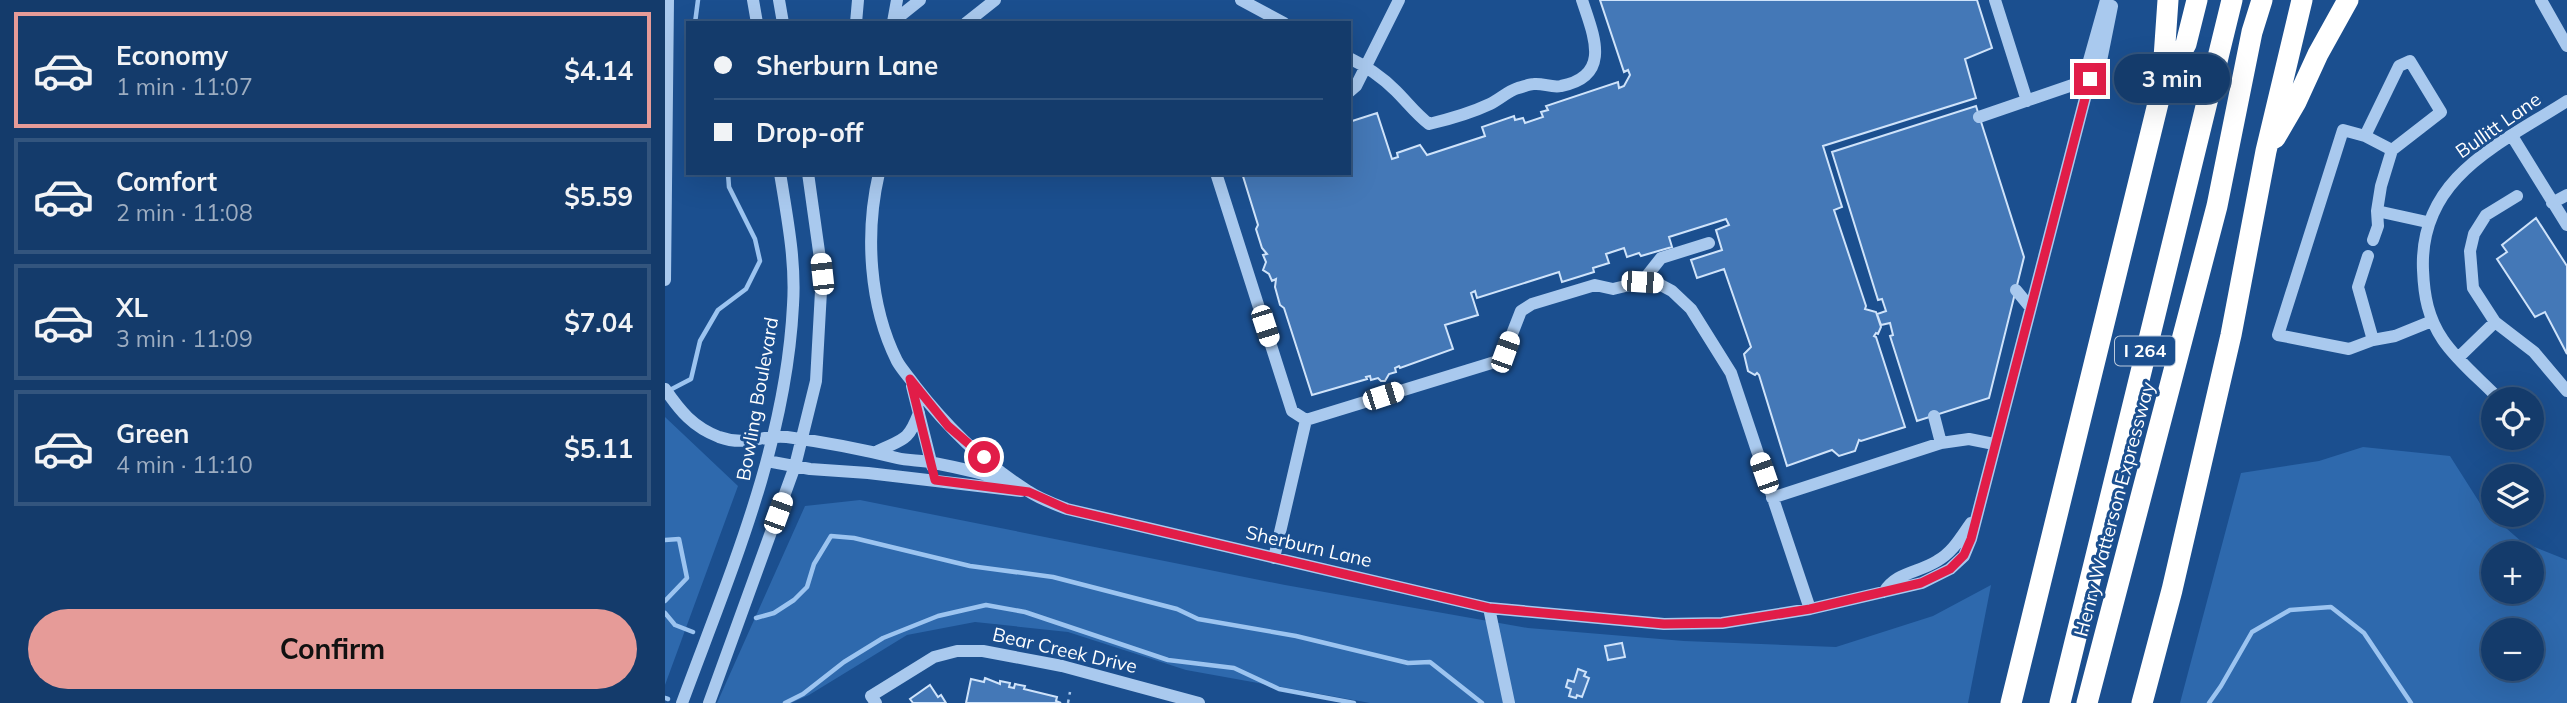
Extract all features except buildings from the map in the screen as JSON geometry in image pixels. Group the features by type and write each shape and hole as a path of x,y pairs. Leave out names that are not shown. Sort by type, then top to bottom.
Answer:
{"highway":[{"path":"2012,701 2162,87 2168,0"},
{"path":"2162,87 2186,44 2197,0"},
{"name":"Henry Watterson Expressway","path":"2060,703 2232,0"},
{"name":"Henry Watterson Expressway","path":"2087,703 2217,206 2252,32 2262,0"},
{"path":"2142,703 2172,590 2231,335 2266,151 2302,0"},
{"path":"2266,151 2296,102 2318,54 2348,0"}],"street":[{"path":"665,280 668,0"},
{"path":"753,0 757,21"},
{"path":"779,0 783,21"},
{"path":"856,21 858,0"},
{"path":"895,21 897,0"},
{"path":"896,21 920,0"},
{"path":"969,21 995,0"},
{"path":"1241,0 1280,21"},
{"path":"1351,90 1356,86 1399,0"},
{"path":"1351,59 1366,66 1396,91 1413,112 1429,124 1450,119 1491,103 1514,89 1534,83 1559,87 1581,78 1592,67 1597,55 1582,0"},
{"path":"1995,0 2027,101"},
{"path":"1773,498 1941,443 1969,439 1994,444 2090,79 2088,64 2106,0"},
{"path":"1979,117 2090,79 2099,71 2113,0"},
{"path":"2541,0 2562,27 2567,46"},
{"path":"2365,136 2399,66 2410,61 2441,112 2392,150 2381,186 2377,211 2378,226 2374,240"},
{"name":"Bullitt Lane","path":"2488,387 2444,342 2432,321 2423,284 2423,249 2427,222 2448,186 2477,158 2567,101"},
{"path":"2392,150 2365,136 2343,130 2278,335 2349,349 2373,340 2395,336 2432,321"},
{"path":"2511,136 2567,225"},
{"name":"Bowling Boulevard","path":"682,703 759,494 789,352 793,304 789,231 780,175"},
{"path":"709,703 795,466 816,381 822,274 808,175"},
{"name":"Sherburn Lane","path":"879,175 872,217 874,279 886,334 898,362 948,426 1024,488"},
{"path":"1217,175 1292,411 1306,420"},
{"path":"2552,203 2567,195"},
{"path":"2517,196 2486,215 2474,233 2470,251 2473,288 2495,322 2534,352 2567,391"},
{"path":"2377,211 2427,222"},
{"path":"1642,282 1661,258 1709,243"},
{"path":"2368,256 2358,288 2373,340"},
{"path":"1306,420 1498,360 1505,352 1521,311 1532,304 1595,285 1613,289 1642,282 1657,283 1672,291 1691,309 1731,373 1810,609"},
{"path":"2016,290 2030,307"},
{"path":"2459,357 2495,322"},
{"name":"Sherburn Lane","path":"910,379 935,480"},
{"path":"665,389 675,404 698,427 722,438 749,442 773,435"},
{"path":"877,451 905,440 911,433 919,412"},
{"path":"1934,416 1941,443"},
{"path":"1274,558 1306,420"},
{"name":"Sherburn Lane","path":"773,435 930,462 1024,488 1067,509 1489,608 1664,624 1722,623 1810,609 1884,592 1892,580 1924,568 1944,556 1959,541 1975,518 1994,444"},
{"path":"749,442 767,461"},
{"name":"Sherburn Lane","path":"767,461 1024,488"},
{"path":"1489,608 1509,701"},
{"name":"Bear Creek Drive","path":"876,703 871,696 922,663 957,651 983,651 1062,666 1199,703"}],"path":[{"path":"1068,703 1070,692"}],"shaded area":[{"path":"665,417 738,486 665,685"},
{"path":"2363,447 2450,456 2481,505 2481,527 2505,527 2521,541 2481,541 2481,604 2544,604 2544,551 2567,560 2567,703 2180,703 2241,473 2319,461"},
{"path":"860,500 1285,585 1528,628 1684,641 1836,647 1933,616 1991,585 1968,703 1370,703 1186,670 1068,632 975,622 907,635 809,695 791,703 717,703 805,506"}],"waterway":[{"path":"695,21 698,0"},
{"path":"668,391 691,379 700,341 718,310 746,289 760,261 755,239 729,187 728,175"},
{"path":"756,618 774,613 794,600 807,587 814,564 831,536 854,538 970,566 1053,577 1177,609 1198,619 1296,636 1408,663 1430,662 1482,703"},
{"path":"665,540 679,539 687,578 665,601"},
{"path":"785,703 803,694 844,662 883,638 938,616 986,605 1025,612 1168,660 1234,668 1279,689 1354,703"},
{"path":"2209,703 2252,632 2290,610 2331,607 2364,633 2411,703"},
{"path":"665,613 675,625 693,632"}],"route":[{"path":"984,457 948,426 910,379 935,480 1029,492 1067,509 1489,608 1664,624 1722,623 1810,609 1921,583 1950,569 1964,555 1971,539 2090,79"}]}
